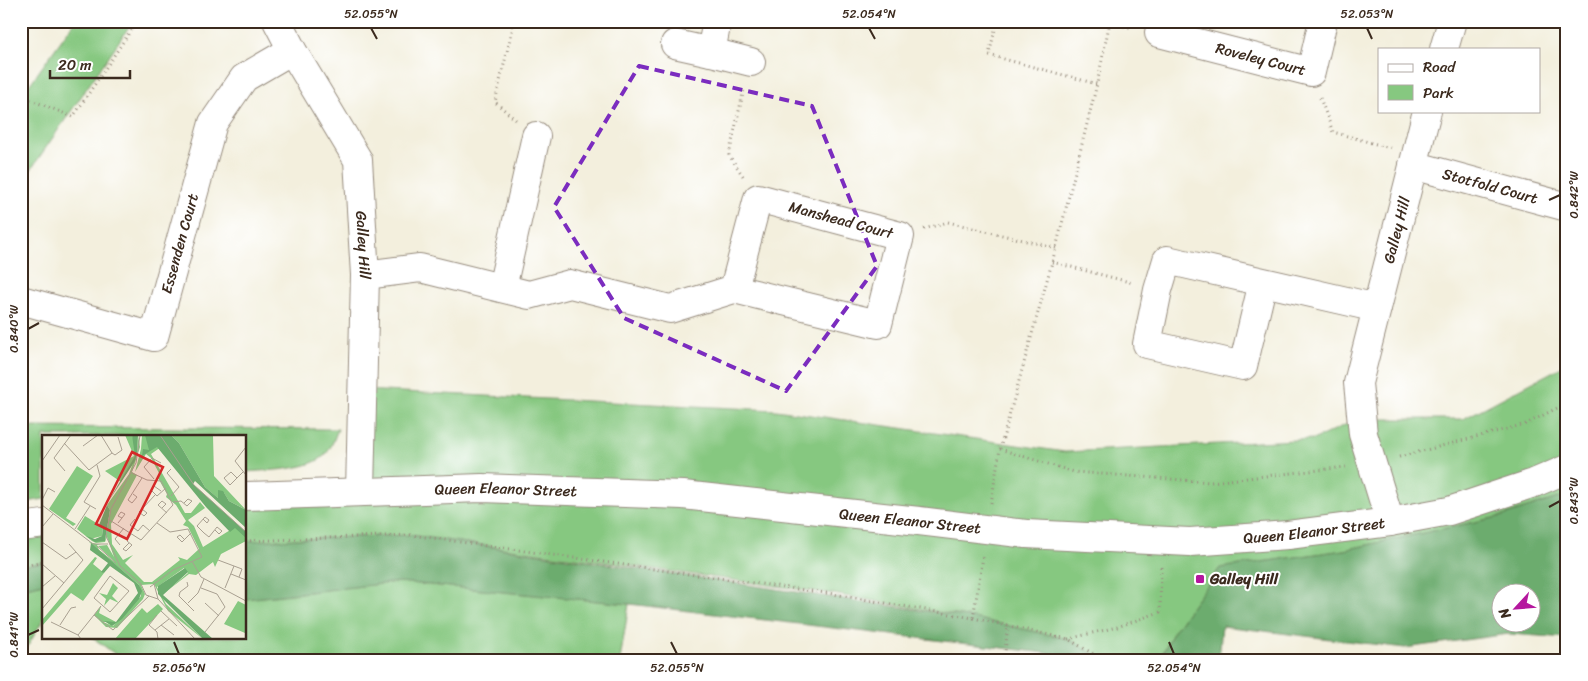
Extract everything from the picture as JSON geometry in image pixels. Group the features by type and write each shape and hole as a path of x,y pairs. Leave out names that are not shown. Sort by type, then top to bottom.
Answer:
{"street":[{"name":"Galley Hill","path":"276,21 358,160 364,275 360,491"},
{"path":"711,52 718,21"},
{"name":"Roveley Court","path":"1160,33 1311,72 1323,21"},
{"path":"1444,48 1452,21"},
{"path":"675,44 751,62"},
{"name":"Essenden Court","path":"21,300 154,337 213,123 244,78 292,50"},
{"name":"Galley Hill","path":"1390,522 1362,434 1358,383 1427,112"},
{"path":"502,288 536,136"},
{"name":"Stotfold Court","path":"1414,160 1567,207"},
{"path":"364,275 420,268 529,295 570,284 670,309 734,289 758,198"},
{"name":"Manshead Court","path":"734,289 878,324 900,236 758,198"},
{"path":"1263,282 1243,366 1148,344 1158,290 1166,260 1263,282 1377,308"},
{"name":"Queen Eleanor Street","path":"246,496 482,488 683,495 1026,534 1190,542 1288,535 1390,522 1449,511 1567,470"},
{"path":"21,527 42,524"}],"path":[{"path":"21,96 73,117 137,21"},
{"path":"512,21 495,102 536,136"},
{"path":"997,21 989,55 1097,84"},
{"path":"991,506 1000,449 1056,248 1097,84 1110,21"},
{"path":"751,62 729,155 758,198"},
{"path":"1311,72 1333,132 1414,160"},
{"path":"900,236 948,222 1056,248"},
{"path":"1052,262 1158,290"},
{"path":"1000,449 1074,472 1211,482 1372,464 1526,424 1567,403"},
{"path":"246,541 410,535 832,594 973,618 1068,639 1092,653 1097,660"},
{"path":"1068,639 1117,627 1160,612 1162,541"},
{"path":"973,618 984,552"},
{"path":"21,566 42,562"},
{"path":"1004,660 1008,626"}],"highlighted area":[{"path":"639,66 812,106 877,266 786,391 624,318 554,207"}],"green space":[{"path":"75,21 133,21 21,184 21,88 30,84"},
{"path":"1567,364 1567,495 1503,516 1344,550 1220,568 1174,631 1159,660 1096,659 1092,653 1068,639 973,618 833,594 410,535 246,541 246,496 360,491 362,390 776,410 1065,452 1315,439 1358,419 1463,419"},
{"path":"21,427 338,429 328,451 315,462 286,469 246,472 246,435 42,435 42,499 21,503"},
{"path":"1567,495 1567,638 1509,634 1405,648 1222,626 1219,660 1159,660 1174,631 1220,568 1344,550 1503,516"},
{"path":"42,524 42,562 21,566 21,527"},
{"path":"410,535 973,618 1068,639 1092,653 1096,659 629,604 399,582 246,599 246,541"},
{"path":"42,562 42,583 21,588 21,566"},
{"path":"399,582 629,604 620,660 123,660 93,638 246,638 246,599"},
{"path":"42,583 42,621 21,658 21,588"}],"place":[{"name":"Galley Hill","path":"1200,579"}]}
